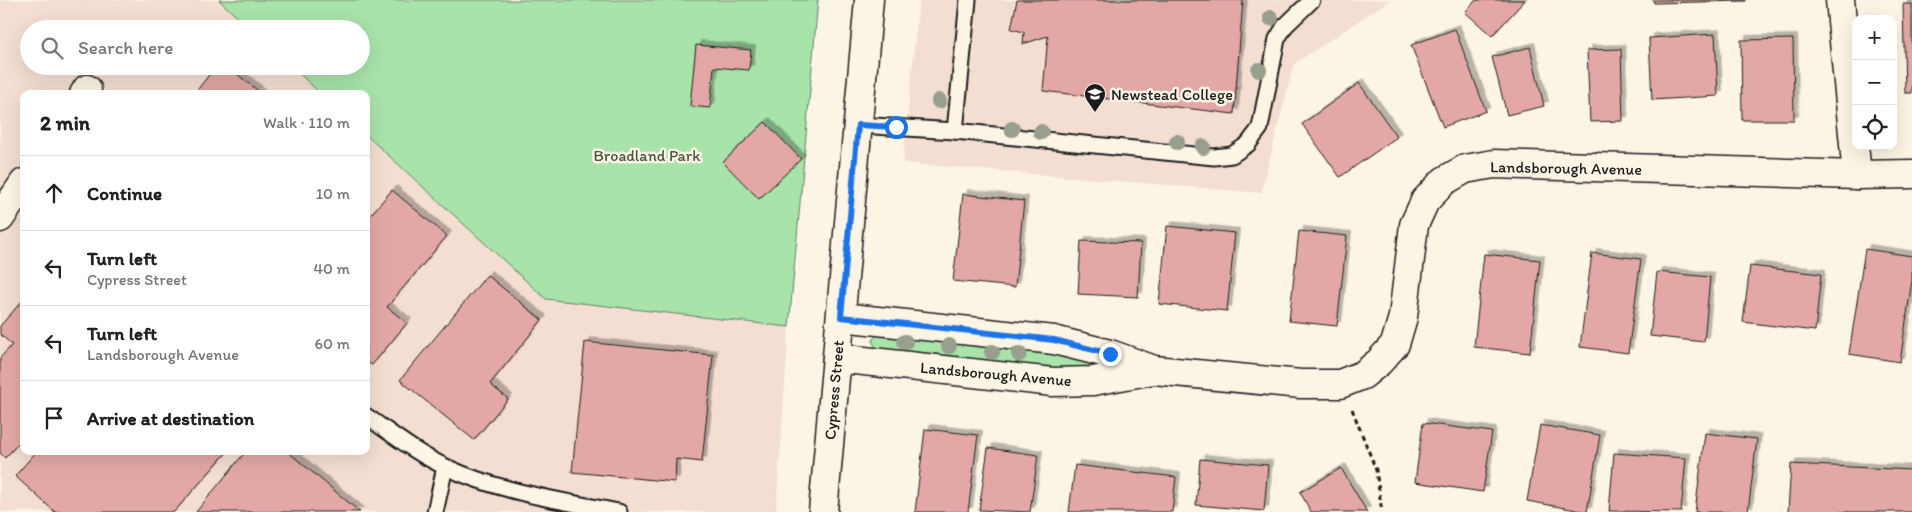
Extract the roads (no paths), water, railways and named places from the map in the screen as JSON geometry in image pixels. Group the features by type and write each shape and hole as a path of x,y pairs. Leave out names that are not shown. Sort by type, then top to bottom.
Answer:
{"street":[{"name":"Cypress Street","path":"823,512 870,0"},
{"path":"1840,0 1857,175"},
{"name":"Landsborough Avenue","path":"841,317 1054,340 1110,354 1154,370 1301,384 1340,384 1362,375 1379,362 1395,344 1403,317 1414,225 1426,201 1444,181 1465,169 1494,164 1857,175 1912,174"},
{"path":"0,218 20,189"},
{"name":"Landsborough Avenue","path":"837,358 1053,382 1093,381 1154,370"}],"lane":[{"path":"955,131 968,0"},
{"path":"858,125 955,131 1214,157 1232,155 1248,144 1260,128 1277,39 1285,26 1312,0"},
{"path":"370,419 445,467 483,481 545,498 619,512"},
{"path":"435,512 445,467"}],"place":[{"name":"Newstead College","path":"1095,113"}],"park label":[{"name":"Broadland Park","path":"647,155"}]}
